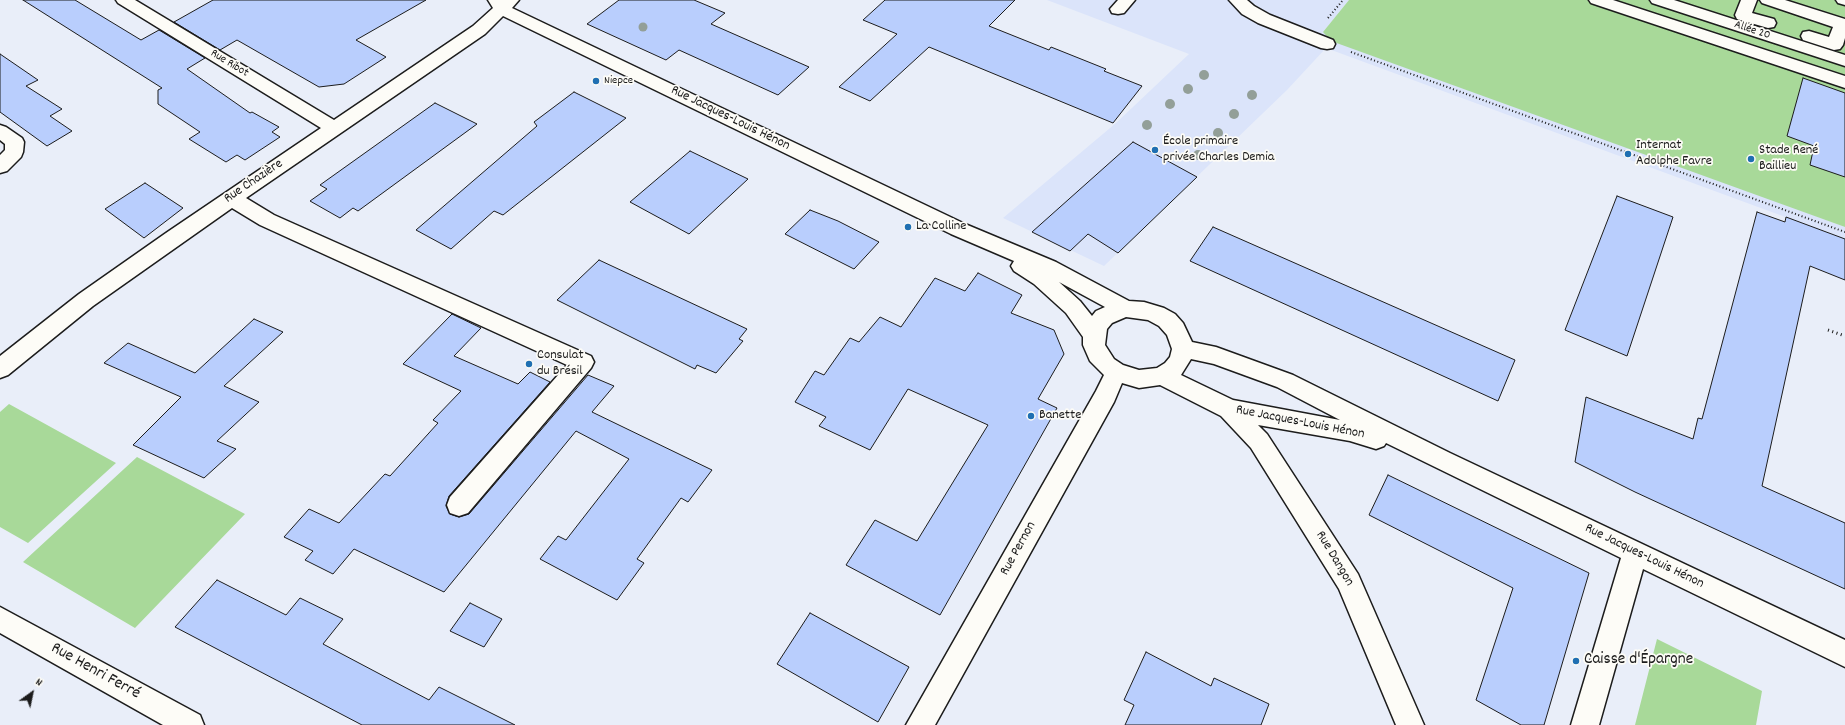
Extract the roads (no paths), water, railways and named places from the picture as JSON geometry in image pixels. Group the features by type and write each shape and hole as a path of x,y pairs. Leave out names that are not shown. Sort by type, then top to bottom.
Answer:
{"street":[{"name":"Rue Ribot","path":"124,0 334,128"},
{"path":"1237,0 1248,10 1264,19 1327,44"},
{"path":"1597,0 1845,82"},
{"name":"Allée 20","path":"1658,0 1701,6 1845,61"},
{"path":"1749,0 1744,15 1772,25 1834,45 1844,20 1809,7 1774,2 1772,25"},
{"name":"Rue Chazière","path":"4,361 86,300 231,198 479,30 503,3"},
{"name":"Rue Jacques-Louis Hénon","path":"503,3 958,229 1049,267 1126,309"},
{"path":"1804,35 1809,7"},
{"path":"0,131 15,142 14,152 0,166"},
{"path":"231,198 267,220 582,362 459,505"},
{"name":"Rue Jacques-Louis Hénon","path":"958,229 1041,278 1075,309 1094,335"},
{"name":"Rue Jacques-Louis Hénon","path":"1442,460 1350,431 1229,409 1162,376 1139,379 1116,372 1106,365 1098,355 1094,345 1094,335 1097,325 1104,317 1114,312 1126,309 1144,310 1156,314 1167,320 1176,329 1181,339 1183,349 1216,356 1285,381 1442,460 1845,654"},
{"path":"1162,376 1173,369 1180,360 1183,349"},
{"name":"Rue Pernon","path":"920,725 1106,394 1116,372"},
{"name":"Rue Dangon","path":"1229,409 1259,440 1349,582 1410,725"},
{"path":"1585,725 1635,553"},
{"name":"Rue Henri Ferré","path":"0,619 190,725"}],"place":[{"name":"Niepce","path":"596,81"},
{"name":"École primaire privée Charles Demia","path":"1155,150"},
{"name":"Internat Adolphe Favre","path":"1628,154"},
{"name":"Stade René Baillieu","path":"1751,159"},
{"name":"La Colline","path":"908,227"},
{"name":"Consulat du Brésil","path":"529,364"},
{"name":"Banette","path":"1031,416"},
{"name":"Caisse d'Épargne","path":"1576,661"}]}
